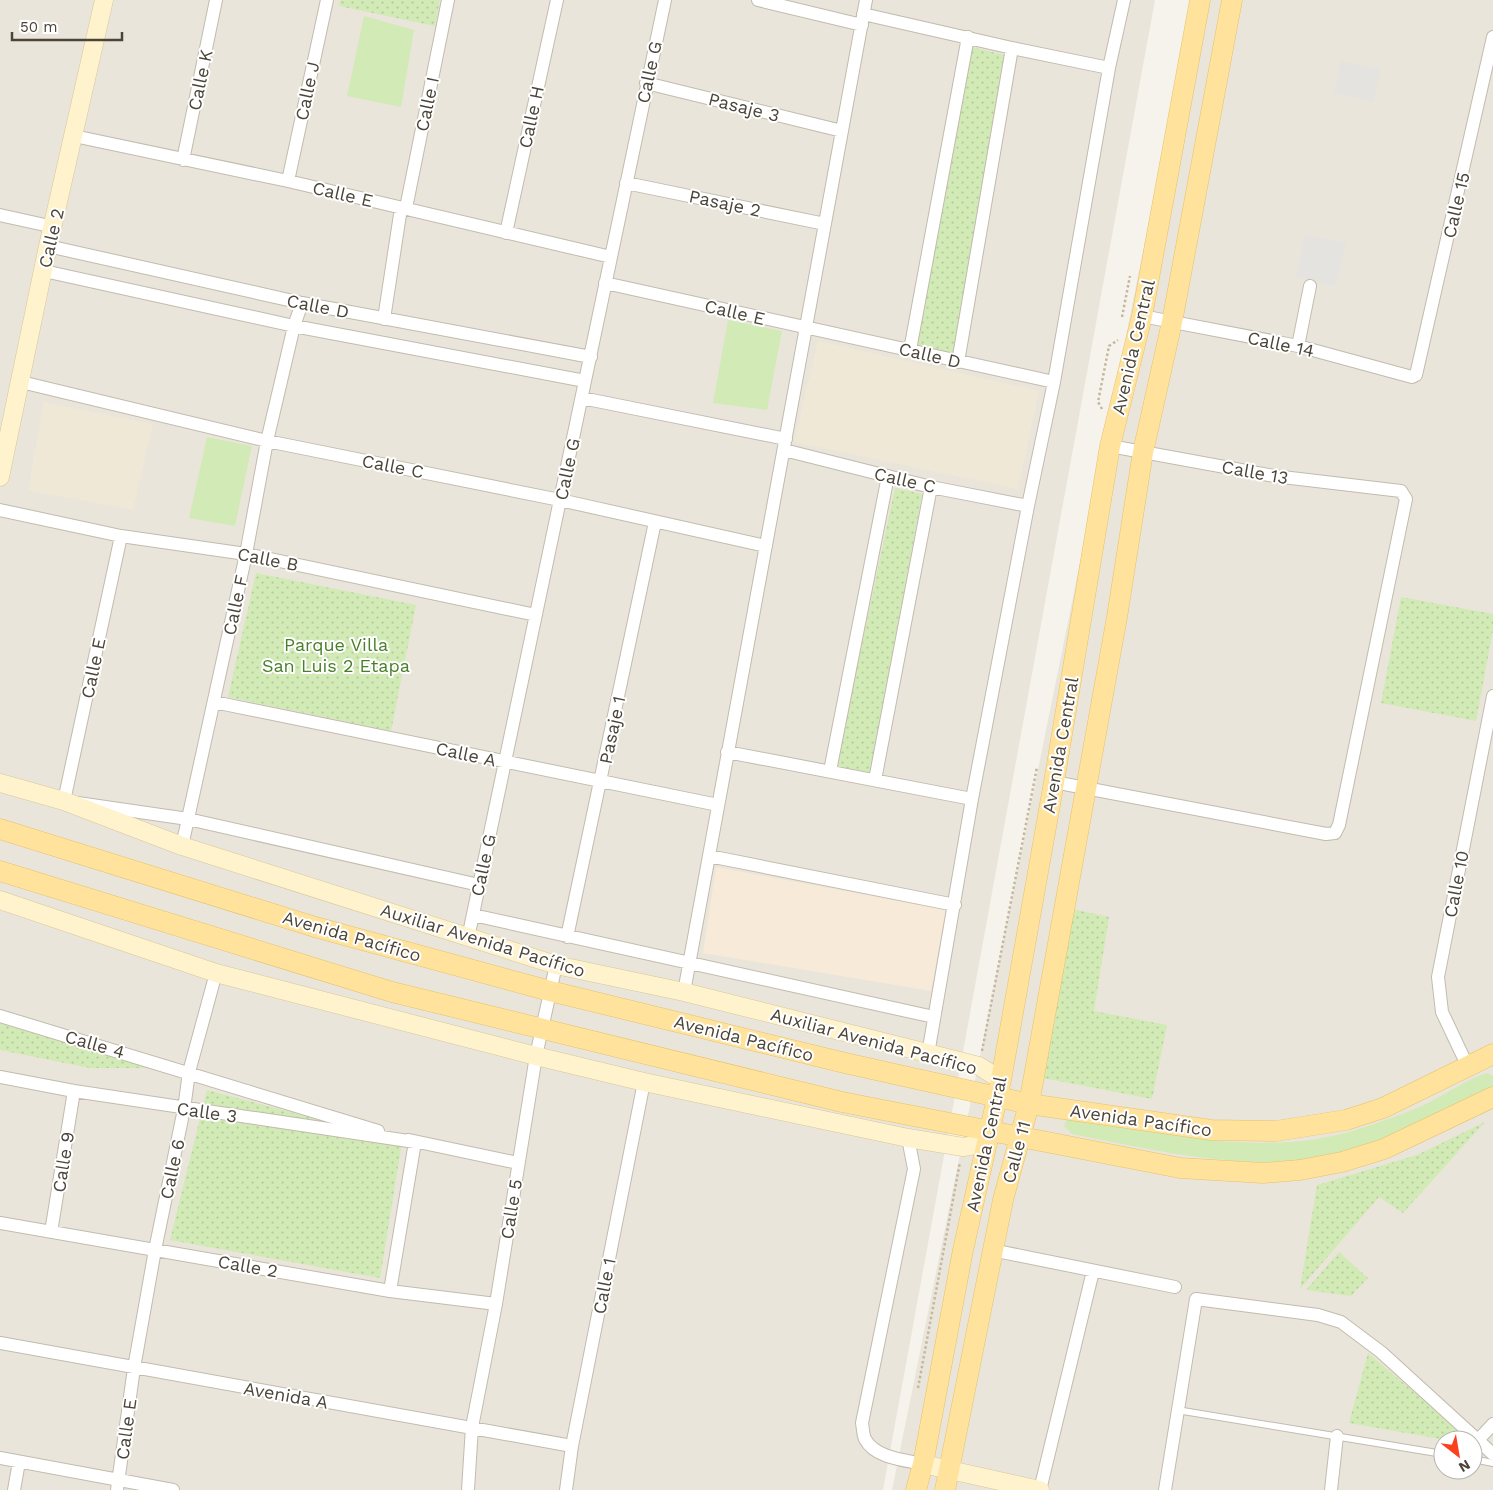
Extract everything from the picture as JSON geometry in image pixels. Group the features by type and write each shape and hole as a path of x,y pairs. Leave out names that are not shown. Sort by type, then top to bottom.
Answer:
{"main road":[{"name":"Calle 2","path":"0,476 48,246 54,227 104,0"},
{"name":"Avenida Central","path":"916,1490 923,1464 962,1250 999,1089 1054,782 1110,446 1142,316 1200,0"},
{"name":"Avenida Central","path":"1029,1104 1117,617 1143,452 1172,322 1232,0"},
{"name":"Auxiliar Avenida Pacífico","path":"0,783 64,801 182,846 556,965 684,992 979,1066 999,1089"},
{"name":"Avenida Pacífico","path":"0,828 315,927 550,991 845,1063 999,1089 1029,1104 1210,1130 1276,1131 1346,1120 1383,1108 1493,1054"},
{"name":"Avenida Pacífico","path":"0,871 392,992 989,1137 1020,1136 1180,1168 1263,1173 1300,1170 1342,1162 1384,1149 1493,1097"},
{"path":"0,900 216,973 644,1082 908,1138 963,1147 989,1137"},
{"name":"Calle 11","path":"1003,1200 1029,1104"},
{"name":"Avenida Central","path":"945,1490 1003,1200"},
{"path":"923,1464 1040,1490"}],"street":[{"name":"Calle K","path":"183,160 216,0"},
{"name":"Calle J","path":"288,181 326,0"},
{"name":"Calle I","path":"384,318 404,208 448,0"},
{"name":"Calle H","path":"506,234 557,0"},
{"name":"Calle G","path":"468,938 582,398 646,83 665,0"},
{"path":"758,0 968,37 1110,68"},
{"path":"684,992 866,0"},
{"path":"928,1054 972,800 1028,506 1054,382 1110,68 1124,0"},
{"path":"910,350 968,37"},
{"name":"Calle 15","path":"1417,373 1493,37"},
{"path":"958,362 1012,48"},
{"name":"Pasaje 3","path":"646,83 842,131"},
{"name":"Calle E","path":"74,136 288,181 506,234 611,257"},
{"name":"Pasaje 2","path":"626,183 825,224"},
{"path":"0,215 54,227"},
{"name":"Calle D","path":"48,246 302,304 590,357"},
{"name":"Calle D","path":"44,271 294,326 585,381"},
{"name":"Calle E","path":"605,283 806,327"},
{"path":"1298,346 1310,286"},
{"name":"Calle F","path":"182,846 246,554 267,441 294,326 302,304"},
{"name":"Calle 14","path":"1142,316 1298,346 1412,377 1417,373"},
{"name":"Calle D","path":"806,327 1054,382"},
{"name":"Calle C","path":"21,382 267,441 560,500 766,546"},
{"path":"582,398 785,445"},
{"name":"Calle C","path":"785,445 931,487 1028,506"},
{"name":"Calle 13","path":"1085,788 1326,834 1335,833 1339,825 1406,499 1401,491 1274,476 1110,446"},
{"path":"830,771 888,476"},
{"path":"875,780 931,487"},
{"name":"Calle B","path":"0,510 121,536 246,554 536,615"},
{"name":"Pasaje 1","path":"568,937 656,522"},
{"name":"Calle E","path":"64,801 121,536"},
{"name":"Calle 10","path":"1468,1067 1444,1018 1439,1003 1438,977 1493,696"},
{"name":"Calle A","path":"214,702 718,805"},
{"path":"727,752 972,800"},
{"path":"1054,782 1085,788"},
{"path":"64,801 188,819 479,885"},
{"path":"709,856 955,905"},
{"path":"473,915 934,1016"},
{"path":"550,991 556,965"},
{"name":"Calle 6","path":"134,1368 155,1250 184,1109 189,1072 216,973"},
{"name":"Calle 5","path":"472,1427 496,1304 536,1056 550,991"},
{"name":"Calle 4","path":"0,1016 189,1072"},
{"name":"Calle 3","path":"189,1072 415,1142"},
{"name":"Calle 3","path":"0,1077 184,1109 415,1142 518,1163"},
{"name":"Calle 1","path":"566,1490 572,1446 644,1082"},
{"name":"Calle 9","path":"51,1232 74,1091"},
{"path":"908,1138 914,1169 862,1423 865,1438 875,1450 894,1458 923,1464"},
{"path":"390,1291 415,1142"},
{"name":"Calle 2","path":"0,1222 390,1291 496,1304"},
{"path":"992,1250 1175,1287"},
{"path":"1040,1490 1093,1271"},
{"path":"1165,1490 1196,1299 1318,1315 1341,1322 1381,1352 1469,1430"},
{"name":"Avenida A","path":"0,1343 572,1446"},
{"name":"Calle E","path":"118,1485 134,1368"},
{"path":"1483,1435 1493,1424"},
{"path":"468,1490 472,1427"},
{"path":"1331,1490 1337,1436"},
{"path":"1483,1443 1493,1454"},
{"path":"0,1458 118,1485 173,1490"},
{"path":"14,1490 19,1462"}],"lane":[{"path":"1177,1410 1433,1452"}],"path":[{"path":"1122,322 1131,273"},
{"path":"1102,410 1098,402 1109,346 1118,342 1120,332"},
{"path":"979,1066 1038,766"},
{"path":"917,1392 963,1147"}],"shaded area":[{"path":"0,0 1155,0 883,1490 0,1490"},
{"path":"1194,0 1493,0 1493,1490 892,1490"},
{"path":"1340,61 1381,69 1374,102 1334,94"},
{"path":"1305,235 1346,243 1336,286 1296,277"},
{"path":"818,341 1039,391 1018,489 794,442"},
{"path":"44,402 153,424 133,510 28,490"},
{"path":"716,867 946,910 931,991 703,953"}],"green space":[{"path":"340,0 440,0 435,26 339,6"},
{"path":"364,16 414,30 401,107 347,96"},
{"path":"972,47 1004,55 955,356 915,346"},
{"path":"728,320 782,331 767,410 713,403"},
{"path":"207,437 252,446 235,526 189,518"},
{"path":"895,488 922,494 871,774 836,767"},
{"name":"Parque Villa San Luis 2 Etapa","path":"256,573 416,605 391,731 228,697"},
{"path":"1401,597 1493,614 1493,630 1476,721 1381,703"},
{"path":"1073,909 1109,917 1094,1011 1167,1025 1152,1099 1043,1078"},
{"path":"0,1023 153,1068 90,1068 0,1050"},
{"path":"1487,1073 1493,1076 1493,1089 1457,1107 1366,1146 1313,1159 1279,1162 1209,1158 1072,1134 1064,1126 1066,1121 1072,1117 1219,1141 1293,1142 1329,1137 1388,1119 1426,1104 1463,1083"},
{"path":"207,1090 402,1142 380,1278 170,1240"},
{"path":"1485,1122 1403,1213 1379,1197 1300,1289 1317,1185 1417,1155"},
{"path":"1339,1252 1368,1278 1351,1296 1306,1290"},
{"path":"1368,1353 1459,1430 1433,1430 1433,1438 1349,1423"}]}
